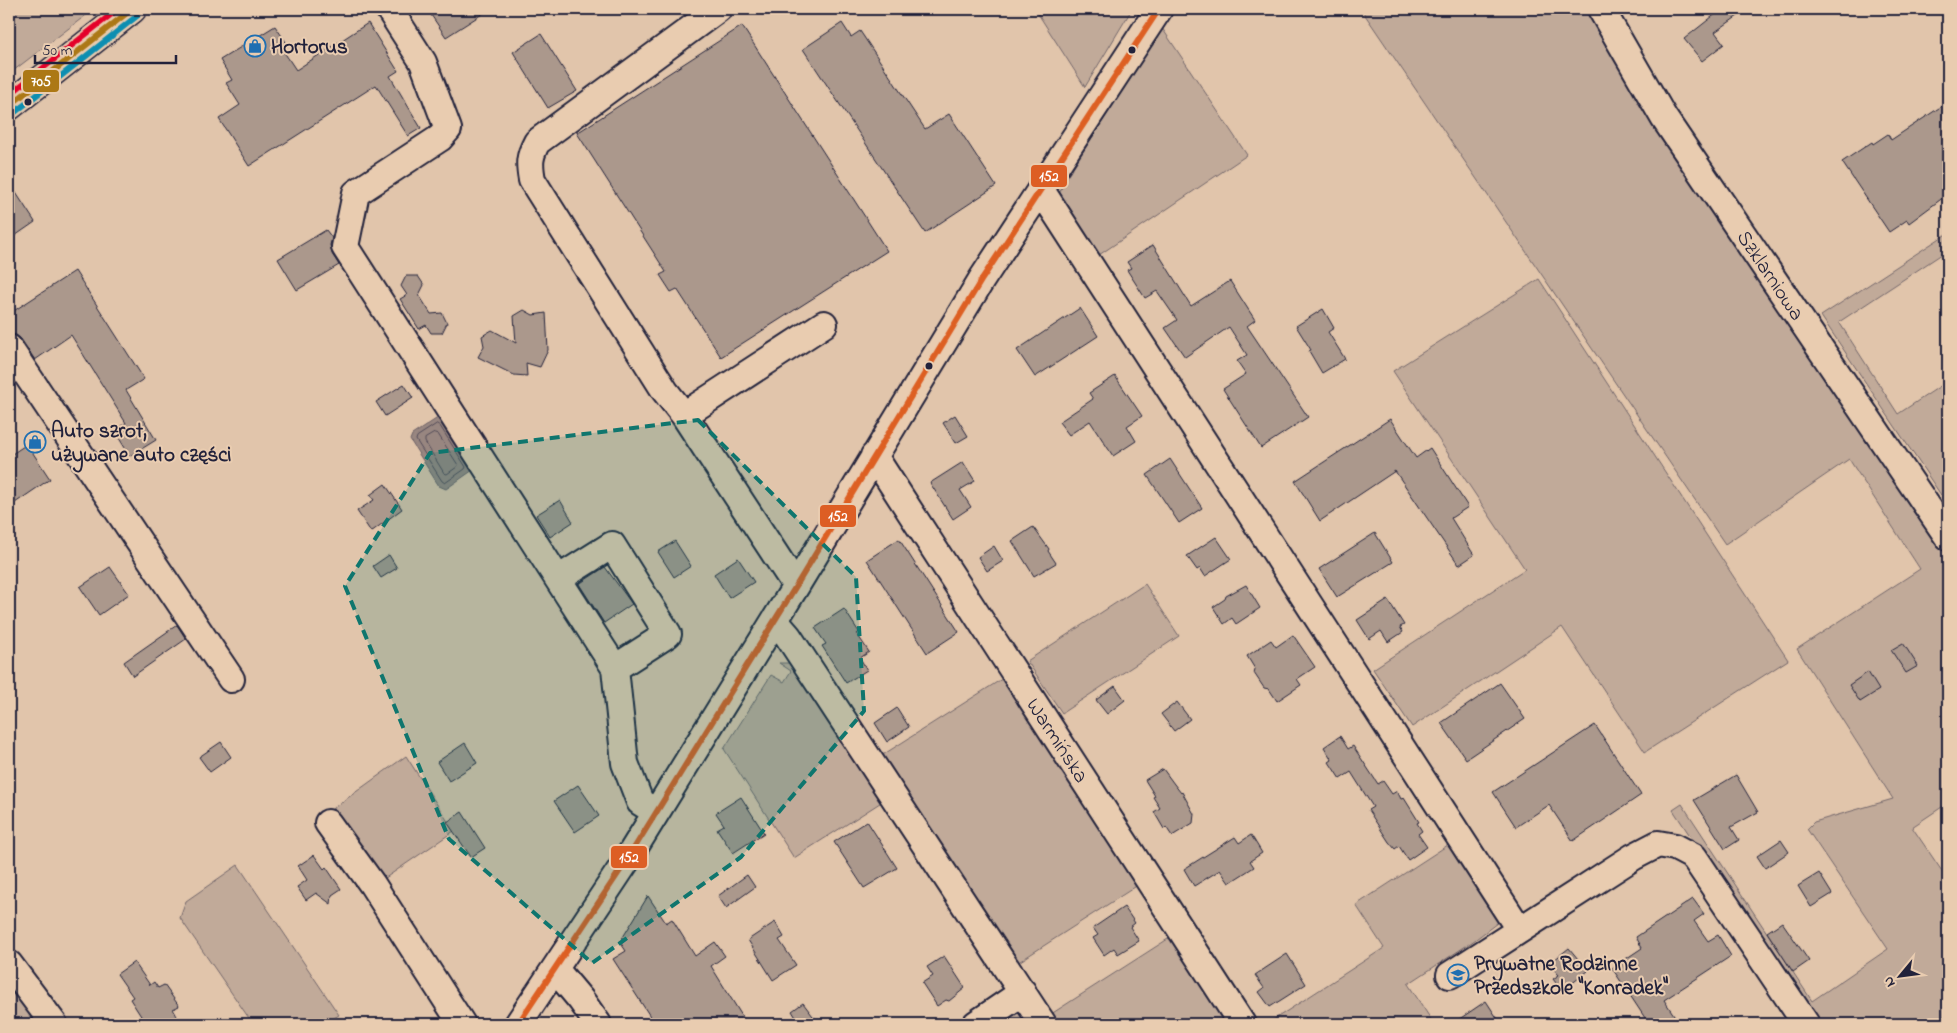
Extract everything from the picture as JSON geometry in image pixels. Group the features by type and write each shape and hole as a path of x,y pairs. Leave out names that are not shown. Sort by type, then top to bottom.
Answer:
{"main road":[{"path":"9,106 132,9"}],"street":[{"path":"389,9 422,62 448,129 440,138 356,193 345,247 615,668 625,763 640,802 656,812"},
{"path":"718,9 537,142 530,154 532,180 665,391 684,415 796,586"},
{"path":"518,1024 615,879 775,621 979,285 1159,9"},
{"name":"Szklarniowa","path":"1601,9 1664,118 1948,537"},
{"path":"1041,190 1518,929"},
{"path":"684,415 824,324"},
{"path":"9,348 231,679"},
{"name":"Warmińska","path":"874,456 1242,1024"},
{"path":"558,579 612,545 668,634 615,668"},
{"path":"775,621 788,636 1043,1024"},
{"path":"328,823 372,884 462,1024"},
{"path":"1450,975 1518,929 1633,857 1658,844 1674,847 1694,857 1800,1022"},
{"path":"9,964 54,1024"},
{"path":"554,969 582,1000 598,1024"},
{"path":"976,1024 1022,992"}],"highlighted area":[{"path":"698,420 856,577 864,711 741,857 592,963 449,839 345,586 430,453"}],"shaded area":[{"path":"9,9 94,9 9,74"},
{"path":"1035,9 1132,9 1085,87"},
{"path":"1361,9 1590,9 1666,140 1948,557 1948,803 1912,827 1948,880 1948,1024 1815,1024 1673,810 1682,804 1812,1001 1888,949 1807,829 1814,822 1893,799 1797,649 1920,569 1849,459 1725,544"},
{"path":"1162,28 1247,155 1099,255 1064,212 1059,194 1065,180"},
{"path":"1948,233 1948,250 1839,322 1898,414 1948,381 1948,492 1941,495 1821,316"},
{"path":"1539,279 1788,660 1645,752 1562,627 1412,727 1373,669 1525,569 1393,371"},
{"path":"1145,584 1179,636 1062,713 1027,661"},
{"path":"779,663 794,663 883,801 794,858 724,749 771,675 784,682 791,671"},
{"path":"1005,677 1138,885 1014,965 881,756"},
{"path":"406,756 454,831 378,883 328,812"},
{"path":"1451,843 1501,920 1472,942 1408,984 1434,1024 1267,1024 1384,948 1356,905"},
{"path":"238,865 339,1015 324,1024 253,1024 180,918 186,901"},
{"path":"1171,937 1226,1024 1053,1024 1048,1016"},
{"path":"9,975 47,1024 9,1024"},
{"path":"1019,1006 1037,1024 985,1024"}],"water":[{"path":"439,417 473,470 446,489 439,486 410,440 412,435"}],"building":[{"path":"427,9 490,9 446,37"},
{"path":"1722,9 1748,9 1715,32 1724,44 1702,61 1684,39"},
{"path":"368,23 398,71 390,76 421,128 408,136 376,85 249,166 219,119 240,105 226,83 232,80 220,60 275,26 286,42 280,46 296,70"},
{"path":"842,23 851,37 860,31 925,129 949,114 996,186 925,233 803,49"},
{"path":"742,26 887,251 721,357 677,289 671,292 660,275 666,272 577,133"},
{"path":"541,34 577,91 548,108 513,52"},
{"path":"1948,102 1948,194 1909,223 1907,220 1889,232 1842,162 1888,134 1891,140"},
{"path":"9,182 35,222 9,240"},
{"path":"326,230 332,238 330,245 332,254 339,265 297,290 278,259"},
{"path":"1153,245 1191,306 1230,281 1255,320 1247,326 1308,417 1261,448 1223,389 1246,374 1237,361 1247,355 1229,327 1185,357 1165,328 1177,320 1157,291 1145,298 1127,270 1131,268 1127,262"},
{"path":"75,271 144,379 126,390 156,440 130,456 114,430 126,423 71,335 35,360 21,339 9,333 9,314"},
{"path":"406,276 418,276 424,285 419,295 431,314 442,313 447,323 442,333 431,333 426,325 419,329 400,299 407,295 401,286"},
{"path":"1080,308 1098,336 1035,377 1017,350"},
{"path":"1323,309 1334,328 1328,332 1345,359 1322,373 1309,351 1311,350 1296,326"},
{"path":"524,310 533,315 546,313 548,350 540,367 526,363 527,376 514,375 478,357 484,346 482,336 492,330 516,343 514,316"},
{"path":"1115,376 1142,416 1127,426 1136,441 1113,456 1090,421 1069,435 1059,422 1093,399 1089,393"},
{"path":"404,384 413,398 385,416 376,402"},
{"path":"955,415 968,436 956,443 943,423"},
{"path":"1390,419 1416,458 1430,448 1468,507 1451,518 1474,555 1459,565 1395,471 1320,521 1295,481"},
{"path":"27,444 50,479 15,503 9,494 9,456"},
{"path":"1170,459 1202,508 1179,523 1147,475"},
{"path":"963,462 975,481 960,490 971,507 953,519 930,483"},
{"path":"385,484 402,509 371,532 357,511 374,500 370,495"},
{"path":"560,500 573,522 550,537 536,515"},
{"path":"1033,527 1049,549 1048,551 1056,563 1034,576 1012,541"},
{"path":"1375,533 1393,562 1337,597 1319,569"},
{"path":"1216,537 1231,559 1205,576 1200,568 1197,570 1187,556"},
{"path":"899,539 959,632 927,653 867,560"},
{"path":"675,541 691,566 674,577 658,552"},
{"path":"994,546 1003,561 987,571 978,557"},
{"path":"389,555 397,568 381,578 373,566"},
{"path":"738,558 754,582 729,598 714,574"},
{"path":"110,567 129,594 99,615 80,587"},
{"path":"605,567 632,604 604,623 579,584"},
{"path":"1246,585 1260,608 1236,624 1232,618 1224,624 1213,607 1225,599 1226,596"},
{"path":"1388,600 1404,625 1400,627 1403,632 1388,642 1381,631 1369,639 1357,620"},
{"path":"844,609 869,652 860,658 867,670 846,683 822,646 826,644 815,628"},
{"path":"177,625 186,639 133,676 124,662"},
{"path":"1293,635 1315,667 1297,679 1301,685 1277,701 1269,689 1264,688 1254,673 1255,669 1247,656 1271,640 1276,647"},
{"path":"1903,643 1918,666 1906,673 1891,650"},
{"path":"1868,672 1879,690 1860,702 1849,685"},
{"path":"1500,683 1525,719 1466,759 1441,723"},
{"path":"1115,686 1125,700 1107,714 1096,700"},
{"path":"1177,702 1190,719 1174,731 1161,714"},
{"path":"897,708 909,727 887,742 875,723"},
{"path":"1595,725 1641,795 1573,841 1549,805 1516,827 1493,792"},
{"path":"1340,736 1348,749 1353,746 1378,784 1383,781 1392,794 1397,791 1401,799 1404,798 1419,822 1417,823 1422,831 1418,834 1427,847 1408,860 1399,846 1395,849 1389,842 1368,810 1373,807 1351,772 1340,779 1329,762 1332,760 1324,747"},
{"path":"221,742 231,757 210,772 199,757"},
{"path":"465,743 477,763 449,781 437,762"},
{"path":"1163,769 1182,792 1194,814 1193,823 1172,836 1166,827 1164,829 1154,812 1160,808 1145,780"},
{"path":"1736,775 1758,812 1731,827 1739,840 1725,849 1694,800"},
{"path":"578,785 599,816 575,832 554,801"},
{"path":"741,797 764,833 733,853 717,829 724,825 716,813"},
{"path":"462,812 485,848 471,857 447,822"},
{"path":"867,821 897,868 864,888 834,842"},
{"path":"1251,835 1262,853 1250,861 1254,867 1229,883 1220,870 1194,886 1184,869 1235,837 1239,843"},
{"path":"1781,840 1789,852 1765,868 1757,856"},
{"path":"314,855 324,869 326,867 341,889 332,895 331,904 316,893 306,900 297,887 307,880 298,866"},
{"path":"1819,873 1832,894 1811,907 1798,886"},
{"path":"747,875 755,887 726,908 718,896"},
{"path":"648,896 666,923 672,919 695,956 715,942 725,956 711,966 747,1024 655,1024 613,959 626,951 620,942"},
{"path":"1693,899 1704,914 1694,921 1708,941 1718,935 1731,956 1664,1000 1680,1024 1649,1024 1612,968 1642,948 1636,937"},
{"path":"1124,907 1135,923 1130,927 1139,941 1118,954 1114,948 1104,955 1093,938 1098,935 1093,928"},
{"path":"775,922 784,937 779,940 796,965 773,980 748,940"},
{"path":"1782,922 1809,961 1793,972 1767,932"},
{"path":"1569,948 1588,971 1562,991 1553,979 1559,975 1549,964"},
{"path":"1287,954 1306,984 1270,1007 1259,992 1264,988 1255,975"},
{"path":"944,956 965,988 949,1001 946,1000 937,1006 922,983 933,976 927,967"},
{"path":"134,962 150,985 154,982 158,988 164,985 179,1006 173,1009 177,1016 168,1024 146,1024 130,999 133,997 117,974"},
{"path":"1486,1001 1501,1024 1452,1024"},
{"path":"803,1003 819,1024 800,1024 792,1011"}],"transit line":[{"path":"9,95 118,9"},
{"name":"705","path":"9,106 132,9"},
{"name":"152","path":"518,1024 625,863 982,279 1159,9"},
{"path":"14,113 137,16"}],"place":[{"name":"Hortorus","path":"255,46"},
{"name":"Auto szrot, używane auto części","path":"35,442"},
{"name":"Prywatne Rodzinne Przedszkole \"Konradek\"","path":"1458,975"}]}
